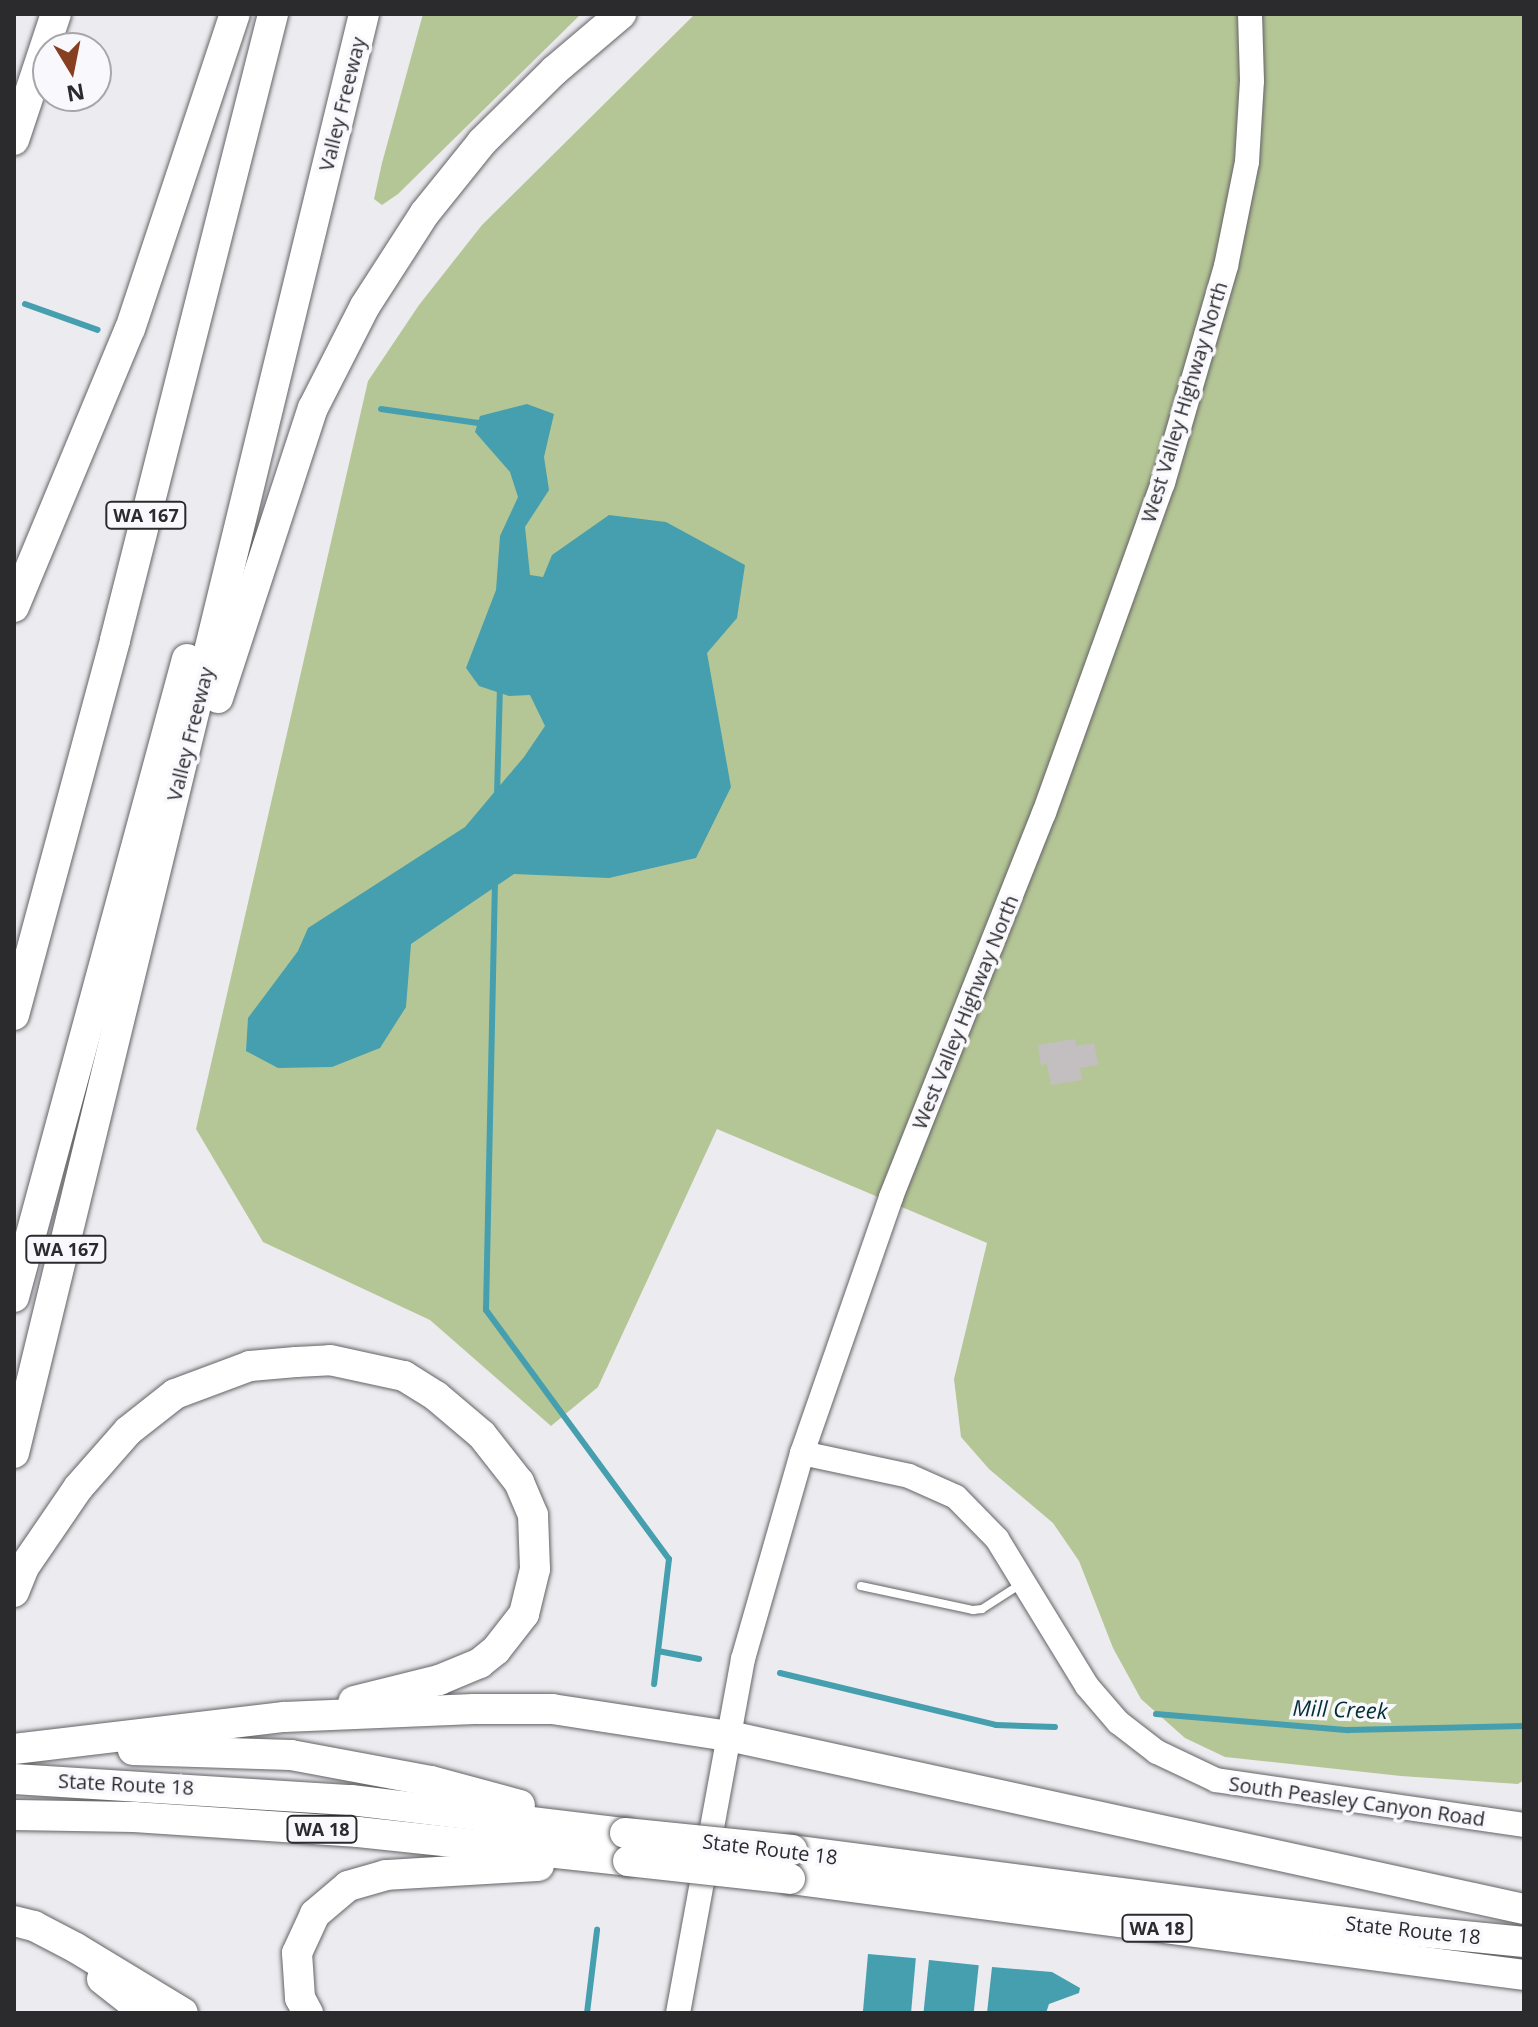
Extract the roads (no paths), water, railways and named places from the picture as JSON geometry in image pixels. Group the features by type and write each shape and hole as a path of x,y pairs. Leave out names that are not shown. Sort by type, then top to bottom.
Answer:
{"highway":[{"path":"14,140 56,14"},
{"path":"14,607 130,329 235,14"},
{"name":"WA 167","path":"14,1015 115,640 273,14"},
{"name":"Valley Freeway","path":"14,1453 64,1258 112,1043 224,599 271,391 364,14"},
{"path":"112,1043 292,466 335,361 393,259 482,142 555,70 621,14"},
{"path":"14,154 32,109"},
{"path":"14,1297 246,437 271,391"},
{"path":"14,1592 24,1567 78,1488 128,1431 175,1394 250,1366 296,1362 330,1360 404,1376 436,1396 482,1435 519,1482 533,1515 536,1541 535,1569 524,1614 496,1650 480,1663 439,1680 284,1717"},
{"path":"24,1748 284,1717 552,1709 729,1736 1524,1909"},
{"path":"24,1748 291,1755 431,1781 508,1800 578,1826"},
{"name":"State Route 18","path":"14,1779 351,1800 578,1826 627,1847"},
{"name":"State Route 18","path":"14,1815 134,1817 627,1847 1524,1942"},
{"path":"308,2013 300,1998 297,1953 315,1914 348,1886 386,1875 627,1847"},
{"name":"State Route 18","path":"791,1865 1524,1975"},
{"path":"24,1923 129,2000 138,2013"},
{"path":"24,1923 125,1976 183,2013"}],"main road":[{"name":"West Valley Highway North","path":"678,2013 755,1613 802,1453 891,1197 1044,813 1163,483 1226,266 1247,162 1252,81 1250,14"},
{"name":"South Peasley Canyon Road","path":"802,1453 909,1476 956,1497 997,1539 1087,1686 1118,1722 1157,1752 1188,1768 1216,1780 1256,1788 1524,1825"}],"lane":[{"path":"861,1586 973,1610 982,1609 1022,1583"}],"water":[{"path":"527,404 554,414 544,457 549,490 525,527 530,575 543,577 552,555 609,515 666,522 745,565 737,618 707,653 731,787 696,858 609,878 514,874 411,944 406,1007 380,1048 332,1067 278,1068 246,1051 248,1018 298,951 308,928 465,827 524,757 545,726 530,695 509,696 479,686 466,668 496,590 500,536 518,497 510,472 475,432 480,416"},
{"path":"868,1954 916,1958 911,2013 863,2013"},
{"path":"929,1960 979,1965 974,2013 923,2013"},
{"path":"992,1967 1052,1972 1080,1988 1079,1993 1049,2004 1046,2013 987,2013"}],"waterway":[{"path":"25,304 98,330"},
{"path":"381,409 478,423 483,427"},
{"path":"497,794 500,685"},
{"path":"495,881 486,1310 669,1559 654,1684"},
{"name":"Mill Creek","path":"658,1651 699,1659"},
{"name":"Mill Creek","path":"780,1673 996,1725 1055,1727"},
{"name":"Mill Creek","path":"1156,1714 1348,1730 1524,1726"},
{"path":"587,2013 597,1930"}]}
